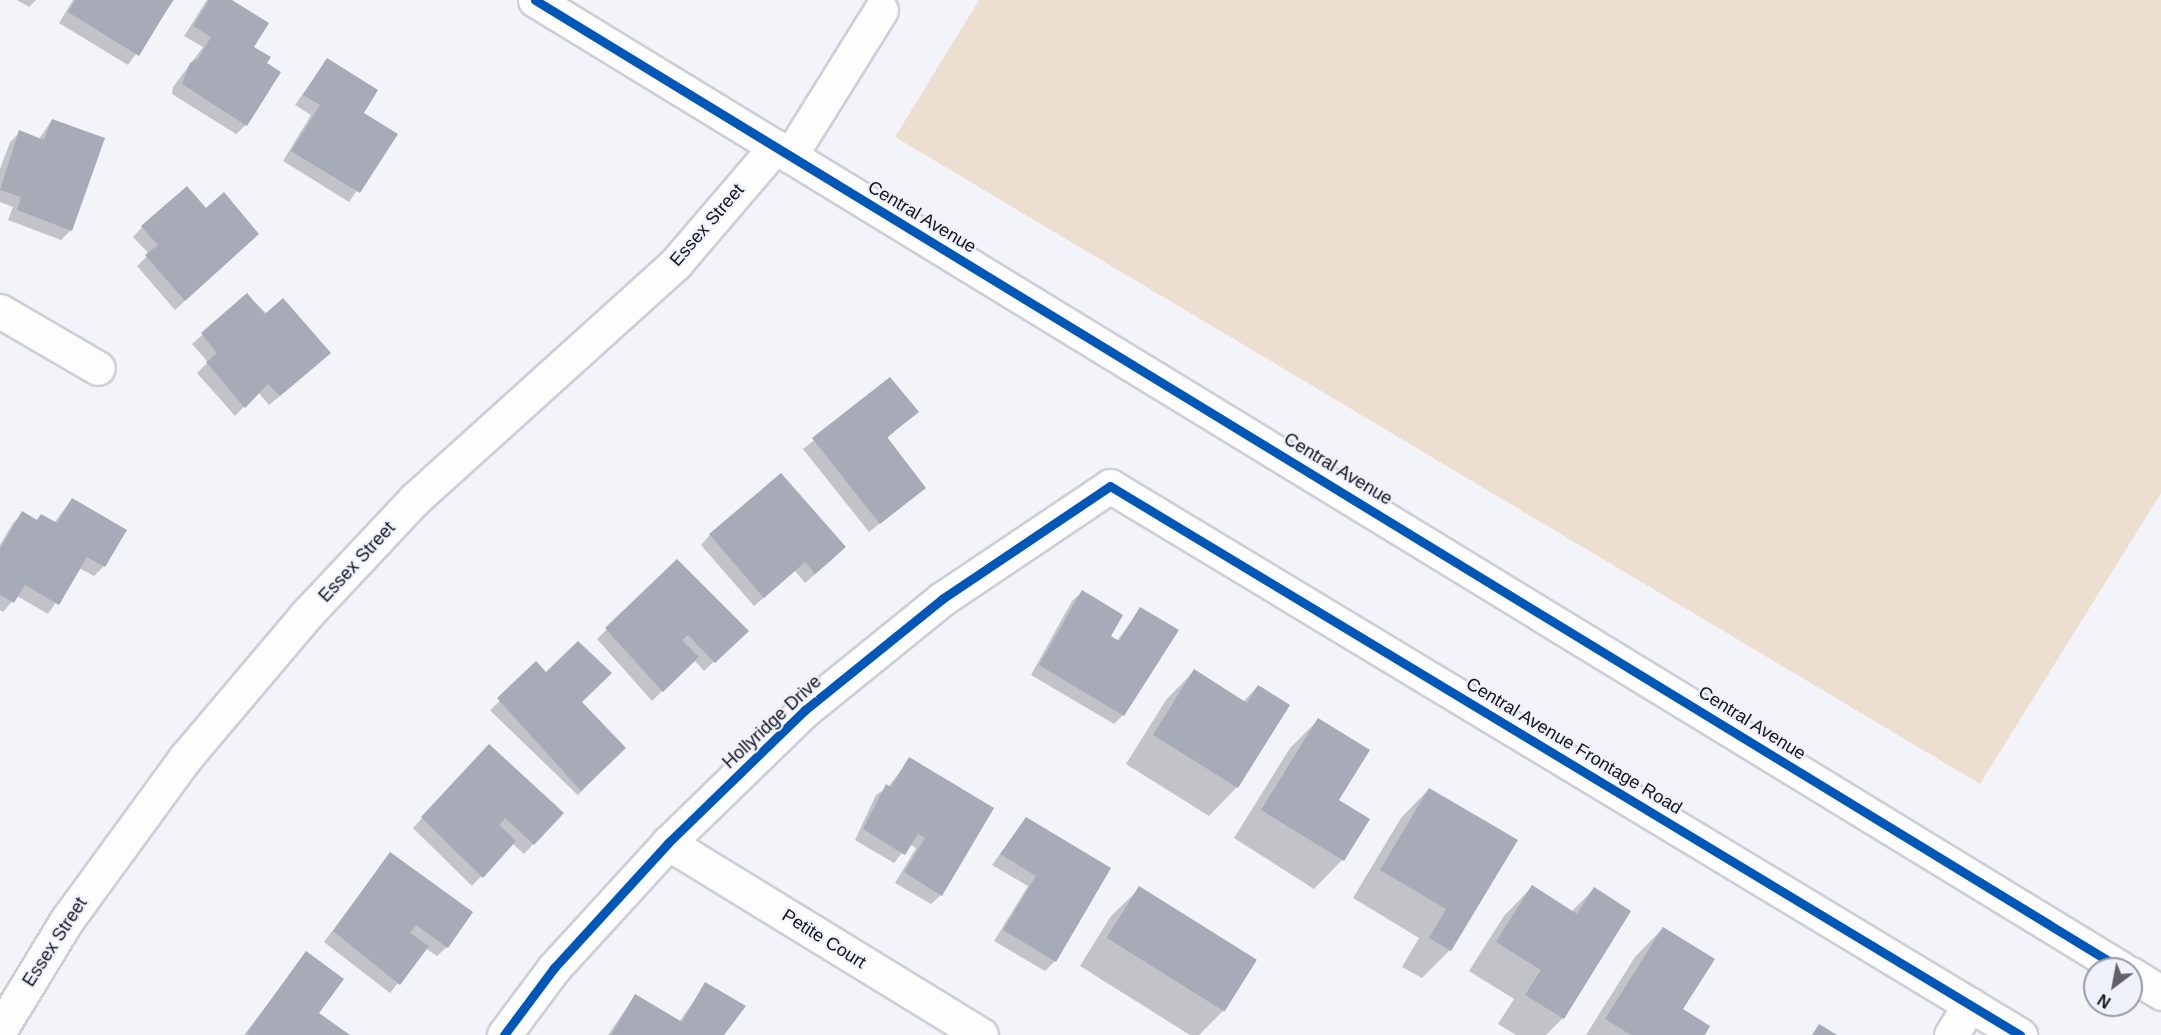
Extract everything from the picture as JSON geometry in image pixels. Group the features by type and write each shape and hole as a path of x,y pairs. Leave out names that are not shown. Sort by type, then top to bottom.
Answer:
{"street":[{"name":"Central Avenue","path":"535,0 2102,957"},
{"name":"Essex Street","path":"0,1030 67,921 186,757 306,615 415,499 676,263 783,152 877,3"},
{"path":"0,310 98,368"},
{"name":"Hollyridge Drive","path":"504,1035 554,968 668,843 805,710 933,606 1110,486"},
{"name":"Central Avenue Frontage Road","path":"1110,486 2020,1035"},
{"name":"Petite Court","path":"668,843 981,1035"},
{"path":"2143,982 2161,993"},
{"path":"1951,1035 1970,1004"}],"shaded area":[{"path":"979,0 2161,0 2161,493 1980,784 895,137"}],"building":[{"path":"75,0 173,0 139,56 68,12"},
{"path":"209,0 232,0 269,23 254,47 271,57 267,63 281,72 247,126 182,84 190,63 198,59 211,37 193,26"},
{"path":"327,58 378,90 364,113 398,134 360,193 291,151 320,105 303,95"},
{"path":"52,119 105,138 72,231 17,210 21,197 0,190 19,130 44,140"},
{"path":"187,186 206,208 224,192 259,234 185,301 145,255 158,245 141,226"},
{"path":"247,293 265,314 283,298 331,353 280,396 268,384 245,408 206,362 217,353 201,333"},
{"path":"890,377 919,412 887,437 926,488 880,524 812,438"},
{"path":"781,473 846,547 815,574 805,562 764,598 709,534"},
{"path":"72,498 127,530 105,567 87,557 59,605 25,585 14,603 0,595 0,549 22,511 37,520 41,514 57,523"},
{"path":"677,559 749,631 715,663 688,635 682,640 699,657 663,692 605,628"},
{"path":"1082,590 1123,615 1111,636 1119,641 1140,607 1179,630 1124,716 1039,665"},
{"path":"578,641 612,673 582,702 626,748 581,791 497,698 536,661 546,672"},
{"path":"1194,669 1247,703 1258,685 1290,705 1238,788 1153,735"},
{"path":"1318,718 1370,750 1339,800 1370,819 1344,861 1261,810"},
{"path":"489,744 564,813 534,845 505,818 499,825 516,841 483,878 421,817"},
{"path":"909,757 994,808 942,896 904,872 925,838 918,834 905,855 863,829 886,784 891,787"},
{"path":"1429,788 1518,840 1451,951 1429,938 1446,909 1380,870"},
{"path":"1026,817 1111,868 1056,962 1003,930 1036,876 1000,854"},
{"path":"390,852 473,912 448,948 416,925 410,933 429,946 400,985 333,931"},
{"path":"1532,885 1577,914 1594,887 1631,911 1564,1019 1525,995 1541,970 1496,942"},
{"path":"1139,886 1257,960 1225,1011 1107,938"},
{"path":"1663,927 1715,959 1683,1009 1710,1026 1705,1035 1631,1035 1605,1019"},
{"path":"306,951 344,979 319,1013 350,1035 249,1035 247,1033"},
{"path":"705,982 746,1006 724,1035 611,1035 635,994 682,1022"},
{"path":"1819,1024 1837,1035 1812,1035"}],"cycle path":[{"path":"535,0 2102,957"},
{"path":"504,1035 554,968 668,843 805,710 942,599 1110,486 2020,1035"}]}
